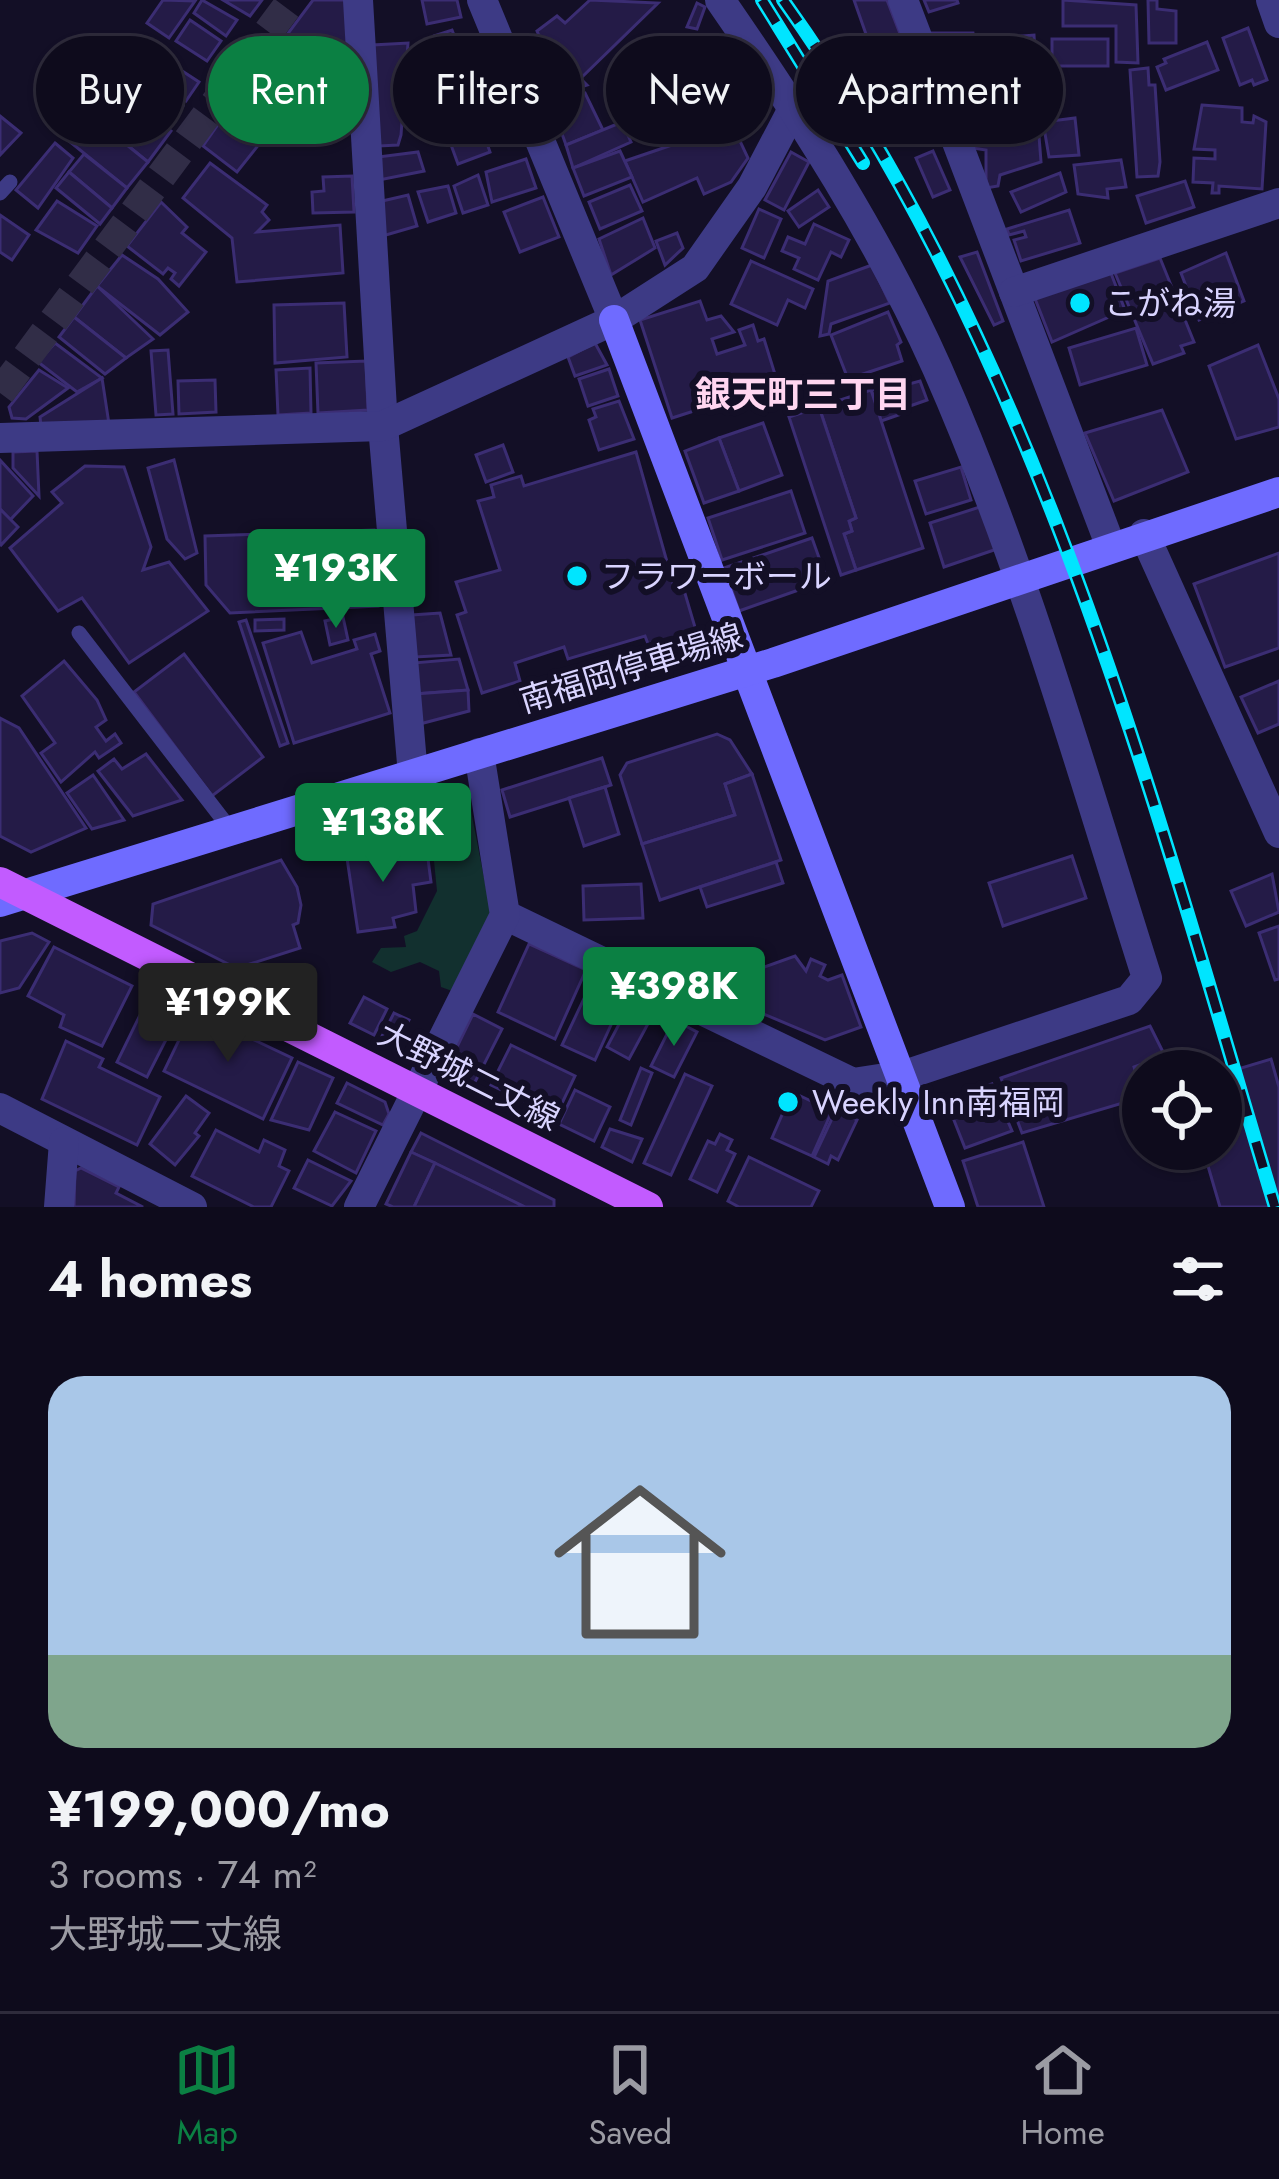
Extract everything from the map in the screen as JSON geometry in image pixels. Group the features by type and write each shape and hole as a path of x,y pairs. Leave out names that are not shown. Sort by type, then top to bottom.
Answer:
{"main road":[{"path":"614,320 744,670 904,1075 950,1207"},
{"name":"南福岡停車場線","path":"9,893 413,775 1022,581 1144,534 1279,492"},
{"name":"大野城二丈線","path":"9,893 648,1207"}],"street":[{"path":"358,0 383,426 413,775"},
{"path":"482,0 614,320"},
{"path":"505,915 853,1083 904,1075 1129,1000 1147,978 1022,581 934,362 794,107 720,0"},
{"path":"902,0 1112,548"},
{"path":"1270,0 1279,23"},
{"path":"0,438 383,426 614,320 695,268 752,187 794,107"},
{"path":"1014,292 1279,202"},
{"path":"1144,534 1279,833"},
{"path":"359,1207 505,915 479,752"},
{"path":"0,1108 192,1207"},
{"path":"59,1207 64,1142"}],"lane":[{"path":"79,633 231,830"}],"green space":[{"path":"471,811 493,924 455,992 441,987 439,971 420,962 391,972 372,962 381,948 406,947 404,936 417,931 437,891 433,851 407,853 394,837 427,815"}],"building":[{"path":"163,0 195,1 170,36 147,23"},
{"path":"202,0 237,20 226,36 194,13"},
{"path":"223,0 262,0 250,16"},
{"path":"313,0 347,0 347,36 286,36"},
{"path":"422,0 457,0 461,17 427,24"},
{"path":"590,0 658,3 624,36 606,36 606,54 582,77 582,36 539,36 537,31 557,16 565,23"},
{"path":"854,0 887,0 901,36 867,36"},
{"path":"924,0 957,0 958,3 929,12"},
{"path":"1063,0 1136,5 1138,63 1116,62 1116,26 1063,26"},
{"path":"1148,0 1157,0 1157,9 1176,11 1176,43 1149,43"},
{"path":"697,3 705,7 697,29 687,27"},
{"path":"190,20 214,36 208,36 207,61 184,46 184,36 179,36"},
{"path":"1248,28 1267,80 1240,85 1223,38"},
{"path":"923,33 973,36 924,36"},
{"path":"1063,39 1108,39 1108,66 1063,66"},
{"path":"1207,42 1218,70 1166,90 1157,67 1166,63 1164,59"},
{"path":"393,44 393,144 398,145 379,146 373,45"},
{"path":"1148,68 1149,85 1155,85 1160,162 1158,176 1137,177 1130,70"},
{"path":"184,72 199,82 184,100"},
{"path":"582,94 603,130 582,139"},
{"path":"1202,105 1242,108 1242,122 1253,123 1254,116 1266,122 1262,189 1219,186 1219,193 1212,193 1213,183 1193,182 1194,158 1215,159 1215,150 1194,149"},
{"path":"0,116 21,133 0,155"},
{"path":"1075,118 1079,155 1049,157 1047,144 1063,144 1063,120"},
{"path":"606,129 606,144 627,144 573,168 566,145 582,144 582,138"},
{"path":"208,139 208,144 259,144 237,172 203,146"},
{"path":"54,144 73,158 38,208 16,190"},
{"path":"73,144 126,144 148,162 127,188"},
{"path":"126,144 161,144 148,162"},
{"path":"451,144 487,144 490,152 458,164"},
{"path":"741,144 748,158 731,182 704,194 697,178 643,202 625,161 672,145"},
{"path":"970,144 1040,144 1041,162 1000,175 998,186 986,188 986,150"},
{"path":"620,151 632,177 584,196 573,168"},
{"path":"933,151 950,190 933,197 916,158"},
{"path":"418,152 424,171 379,180 378,157"},
{"path":"791,152 809,162 784,210 765,200"},
{"path":"84,154 127,188 112,208 69,172"},
{"path":"526,159 536,188 492,202 486,172"},
{"path":"1121,160 1126,187 1107,189 1108,198 1078,194 1074,165"},
{"path":"210,163 267,205 262,212 269,220 257,232 340,225 343,273 237,282 232,238 183,198"},
{"path":"69,172 112,208 100,224 56,188"},
{"path":"1060,173 1066,192 1021,212 1011,192"},
{"path":"478,175 488,205 463,213 454,186"},
{"path":"352,176 354,212 313,213 312,192 324,191 323,177"},
{"path":"1185,181 1194,207 1146,223 1137,196"},
{"path":"630,185 642,211 600,229 589,202"},
{"path":"448,186 456,213 428,222 418,192"},
{"path":"818,190 829,207 799,227 788,211"},
{"path":"408,195 417,226 379,237 378,202"},
{"path":"543,197 559,237 520,252 504,212"},
{"path":"57,201 97,226 78,253 36,230"},
{"path":"161,202 187,227 182,233 206,252 179,286 171,279 175,273 168,268 163,274 127,246"},
{"path":"759,209 781,219 764,258 742,248"},
{"path":"1069,210 1080,243 1021,261 1014,240 1026,237 1024,231 1009,235 1007,229"},
{"path":"0,215 29,235 12,260 0,252"},
{"path":"643,218 655,248 611,275 599,239"},
{"path":"814,224 849,240 841,257 831,252 818,280 794,269 799,258 782,251 788,237 805,244"},
{"path":"677,233 683,248 665,265 656,241"},
{"path":"977,252 1003,321 994,325 960,257"},
{"path":"1226,253 1244,301 1199,320 1181,273"},
{"path":"122,255 158,279 188,312 160,335 97,286"},
{"path":"1160,258 1194,342 1181,346 1184,353 1153,364 1115,273"},
{"path":"751,261 813,289 805,308 788,300 777,325 731,304"},
{"path":"872,265 890,303 831,324 829,334 820,336 828,281"},
{"name":"こがね湯","path":"1109,268 1125,310 1052,342 1034,296"},
{"path":"97,286 153,339 126,358 74,317"},
{"path":"700,301 707,320 721,316 734,332 712,339 717,354 745,345 739,330 753,325 758,341 764,339 778,384 672,418 640,320"},
{"path":"344,303 347,357 275,363 274,305"},
{"path":"888,312 901,342 897,345 902,361 848,379 831,335"},
{"path":"74,317 126,358 105,374 59,337"},
{"path":"1136,328 1147,365 1080,385 1069,348"},
{"path":"55,343 102,378 77,392 38,362"},
{"path":"595,343 607,365 575,376 568,357"},
{"path":"1258,345 1279,399 1279,427 1236,439 1209,366"},
{"path":"168,350 173,414 156,415 151,351"},
{"path":"366,361 368,410 318,413 316,363"},
{"path":"310,368 311,413 278,415 276,370"},
{"path":"609,369 618,396 588,406 579,379"},
{"path":"39,370 68,388 26,419 12,418 9,407"},
{"path":"102,378 109,424 41,426 40,417"},
{"path":"215,380 216,412 179,414 178,381"},
{"path":"920,381 927,400 910,406 905,385"},
{"path":"897,382 907,412 881,421 871,390"},
{"path":"871,390 923,548 856,570 844,534 852,531 849,521 856,518 819,407"},
{"path":"619,401 634,439 599,450 589,420 596,417 593,409"},
{"path":"819,407 856,518 849,521 852,531 844,534 856,570 841,575 789,417"},
{"path":"1162,410 1188,472 1114,501 1085,433"},
{"path":"763,423 782,475 739,491 719,438"},
{"path":"719,438 739,491 704,503 685,451"},
{"path":"503,445 513,472 486,482 476,455"},
{"path":"37,451 39,496 13,468 13,452"},
{"name":"フラワーボール","path":"636,452 676,592 684,590 697,634 650,649 645,636 568,659 564,647 515,663 520,681 482,693 457,615 466,612 456,582 500,570 478,501 494,497 491,485 521,476 524,486"},
{"path":"0,460 33,496 10,520 0,509"},
{"path":"174,460 197,553 185,559 167,539 148,468"},
{"path":"85,466 124,467 151,547 143,570 169,562 208,611 129,663 82,598 58,611 10,548 62,503 52,492"},
{"path":"961,467 971,500 926,514 915,481"},
{"path":"791,491 805,533 722,560 708,518"},
{"path":"983,506 997,549 944,567 930,523"},
{"path":"0,509 18,527 1,545 0,544"},
{"path":"374,530 378,606 230,613 206,585 205,536"},
{"path":"812,538 827,580 739,611 724,568"},
{"path":"1279,553 1279,648 1225,667 1194,584"},
{"path":"440,613 451,655 415,657 412,615"},
{"path":"343,617 348,640 330,645 325,621"},
{"path":"284,619 284,630 255,631 255,620"},
{"path":"246,620 288,743 280,746 239,622"},
{"path":"301,632 312,663 357,649 354,640 375,634 380,651 371,654 390,713 294,743 263,643"},
{"path":"184,654 263,757 212,796 134,692"},
{"path":"459,659 468,690 415,694 413,663"},
{"path":"64,661 97,700 106,720 96,727 106,741 115,734 121,743 99,758 95,752 61,782 41,753 55,743 22,696"},
{"path":"1279,681 1279,724 1258,733 1241,697"},
{"path":"468,690 469,711 416,725 415,694"},
{"path":"0,718 19,728 86,828 31,852 0,836"},
{"path":"717,734 730,740 752,774 725,784 735,815 642,844 620,775 627,763"},
{"path":"146,754 182,800 133,816 98,771 114,759 122,769"},
{"path":"602,758 611,785 510,817 502,790"},
{"path":"752,774 781,860 660,900 642,844 735,815 725,784"},
{"path":"93,775 124,820 92,829 67,793"},
{"path":"605,787 619,834 584,846 569,798"},
{"path":"379,844 385,860 428,859 431,882 413,885 416,912 393,918 395,927 358,932 345,845"},
{"path":"1072,856 1086,898 1003,926 989,883"},
{"path":"281,860 297,887 301,905 298,923 293,925 300,948 247,965 246,973 151,925 153,904"},
{"path":"776,862 783,883 707,907 700,887"},
{"path":"1272,874 1279,912 1246,926 1231,891"},
{"path":"641,884 643,918 584,920 583,886"},
{"path":"1279,926 1279,979 1275,980 1259,933"},
{"path":"32,933 49,942 19,988 0,993 0,941"},
{"path":"529,944 586,970 555,1039 498,1012"},
{"path":"54,947 132,986 102,1046 60,1027 64,1015 28,996"},
{"path":"795,956 806,971 811,959 825,965 820,976 828,980 842,975 861,1027 825,1040 759,1012 745,974"},
{"path":"589,988 621,1003 595,1060 562,1045"},
{"path":"152,993 183,1008 172,1026 143,1011"},
{"path":"635,994 657,1007 629,1059 607,1047"},
{"path":"364,997 387,1009 374,1035 350,1023"},
{"path":"142,1011 173,1026 147,1077 117,1062"},
{"path":"193,1011 292,1058 263,1119 164,1071"},
{"path":"394,1013 409,1020 396,1046 381,1038"},
{"path":"473,1014 502,1029 473,1086 452,1075 459,1060 452,1057"},
{"path":"674,1020 697,1032 674,1077 651,1066"},
{"path":"1150,1026 1162,1050 1122,1050 1122,1103 1022,1133 1001,1078"},
{"path":"66,1041 103,1059 99,1067 160,1097 137,1145 42,1099"},
{"path":"511,1045 575,1076 556,1116 491,1085"},
{"path":"1271,1059 1279,1087 1279,1207 1220,1207 1209,1170 1242,1170 1242,1068"},
{"path":"298,1062 333,1078 309,1130 271,1120"},
{"path":"641,1068 652,1073 631,1125 620,1120"},
{"path":"685,1074 712,1086 671,1175 644,1163"},
{"path":"347,1083 385,1102 389,1114 383,1125 337,1103"},
{"path":"992,1084 1012,1131 965,1148 946,1100"},
{"path":"575,1090 610,1107 594,1141 559,1124"},
{"path":"792,1092 832,1111 812,1156 772,1138"},
{"path":"186,1096 209,1113 195,1133 199,1136 175,1165 150,1144"},
{"path":"836,1110 857,1120 838,1160 831,1156 828,1164 814,1157"},
{"path":"335,1112 376,1131 356,1173 314,1151"},
{"path":"610,1129 642,1139 632,1162 602,1147"},
{"path":"216,1130 259,1152 264,1140 285,1150 279,1166 289,1171 271,1207 254,1207 192,1176"},
{"path":"421,1133 554,1200 554,1207 525,1207 411,1152"},
{"path":"720,1134 732,1140 727,1150 735,1154 717,1192 690,1179 708,1141 715,1144"},
{"path":"1023,1142 1044,1207 978,1207 963,1161"},
{"path":"411,1152 435,1163 414,1207 393,1207 386,1204"},
{"path":"749,1157 819,1191 811,1207 739,1207 728,1201"},
{"path":"308,1160 351,1181 332,1206 294,1188"},
{"path":"435,1163 525,1207 414,1207"},
{"path":"81,1168 119,1187 116,1193 143,1207 74,1207 75,1171"}],"tunnel":[{"path":"0,393 292,0"}],"railway":[{"path":"762,0 863,163"},
{"path":"783,0 873,138 950,281 1018,430 1132,737 1275,1207"}],"place":[{"name":"こがね湯","path":"1080,303"},
{"name":"フラワーボール","path":"577,576"},
{"name":"Weekly Inn南福岡","path":"788,1102"}],"district":[{"name":"銀天町三丁目","path":"803,394"}]}
